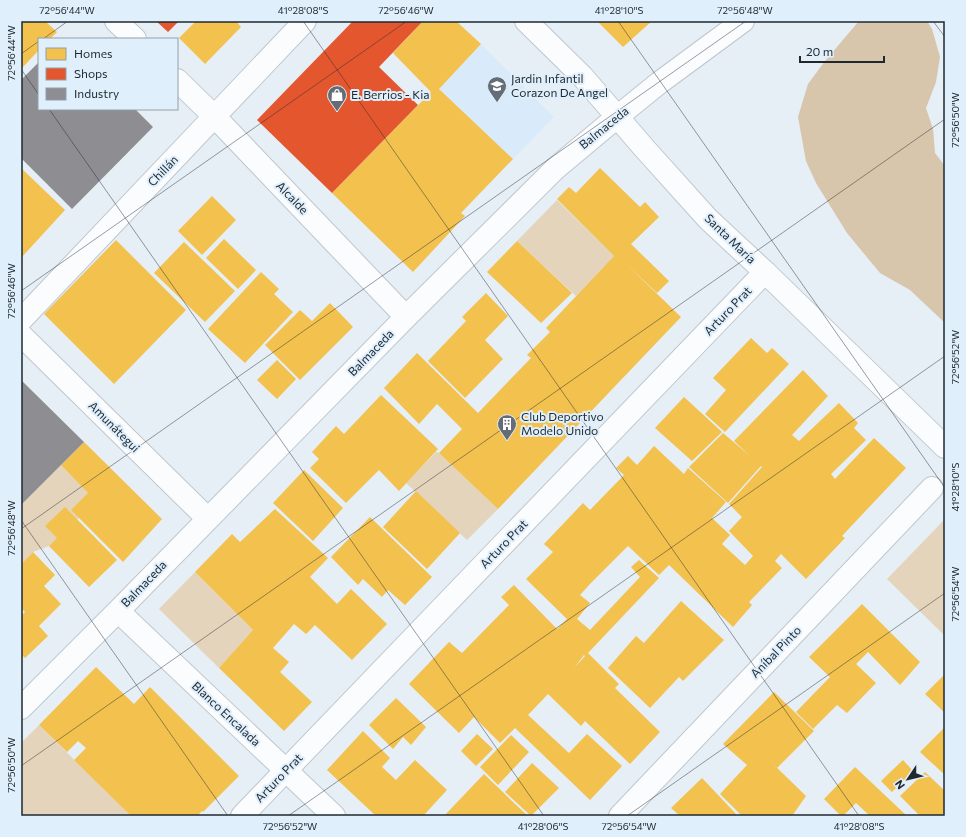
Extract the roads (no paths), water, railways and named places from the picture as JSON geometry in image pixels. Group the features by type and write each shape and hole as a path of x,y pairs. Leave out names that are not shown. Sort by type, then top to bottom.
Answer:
{"street":[{"path":"116,21 134,38"},
{"name":"Chillán","path":"21,320 305,21"},
{"name":"Santa María","path":"526,21 582,76 708,220 765,272 945,447"},
{"name":"Balmaceda","path":"21,708 406,317 556,168 659,83 743,21"},
{"name":"Alcalde","path":"178,81 214,116 406,317"},
{"name":"Arturo Prat","path":"242,816 765,272"},
{"name":"Amunátegui","path":"21,335 208,519"},
{"name":"Aníbal Pinto","path":"620,816 932,488"},
{"name":"Blanco Encalada","path":"118,611 334,816"}],"place":[{"name":"Jardin Infantil Corazon De Angel","path":"497,103"},
{"name":"E. Berrios - Kia","path":"337,112"},
{"name":"Club Deportivo Modelo Unido","path":"507,441"}]}
